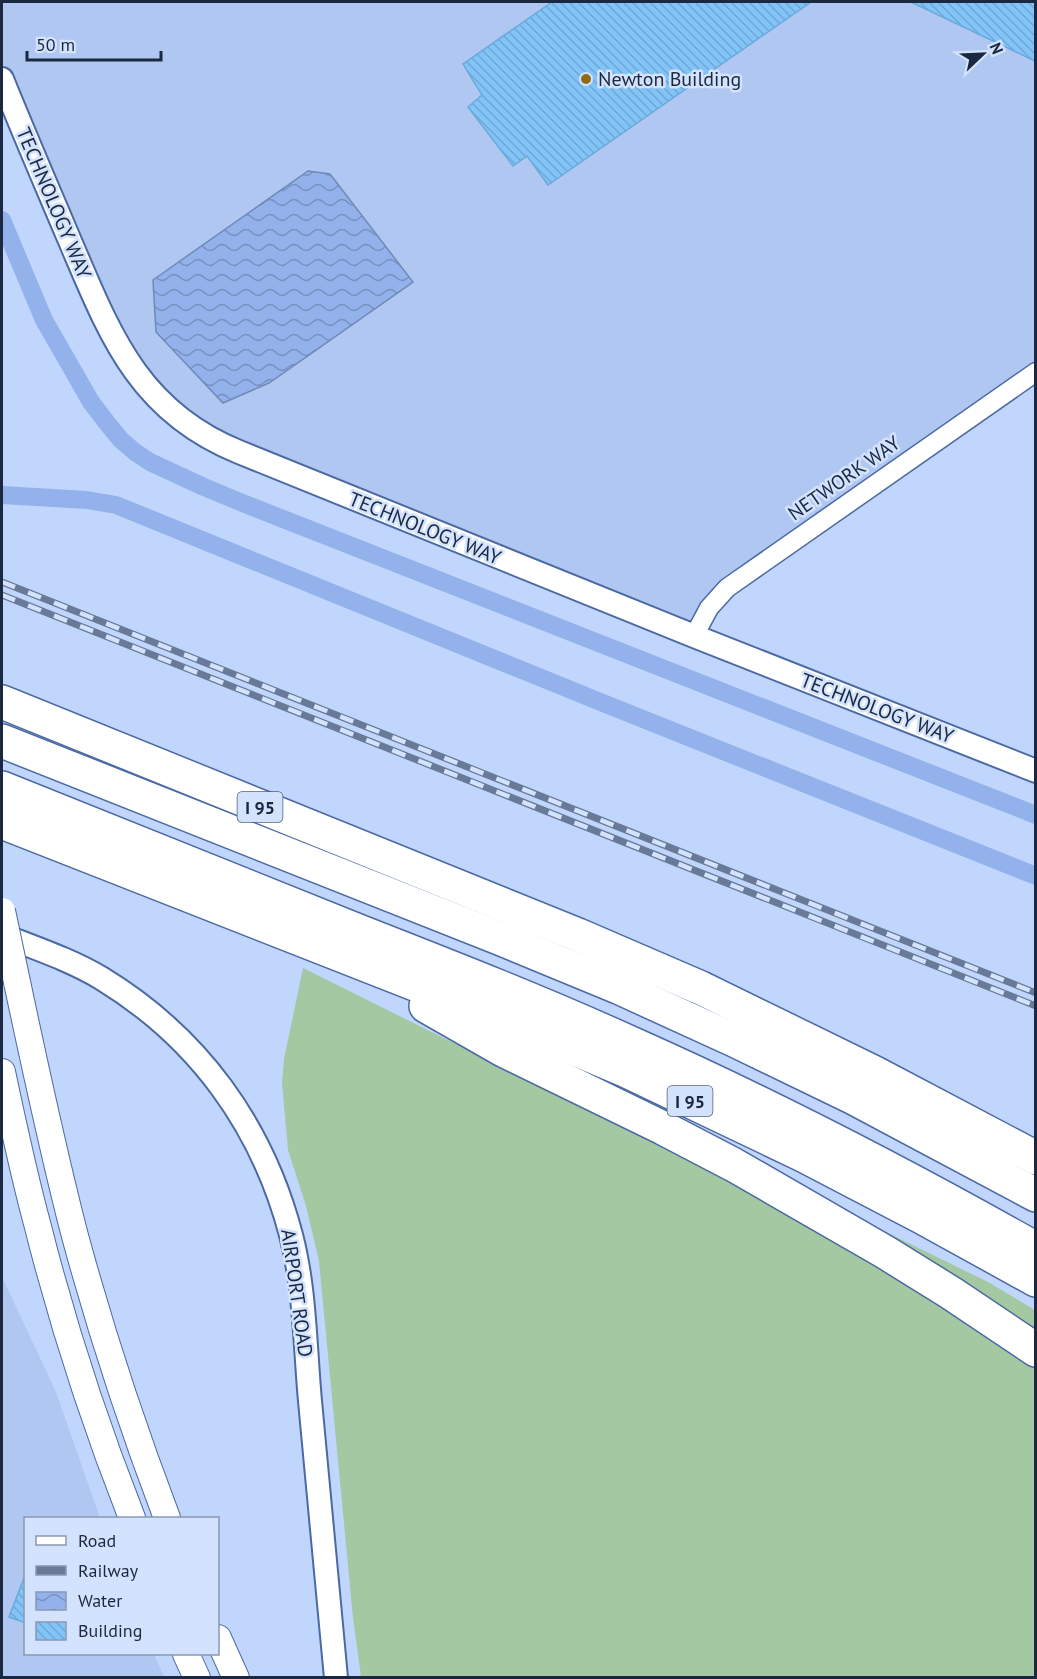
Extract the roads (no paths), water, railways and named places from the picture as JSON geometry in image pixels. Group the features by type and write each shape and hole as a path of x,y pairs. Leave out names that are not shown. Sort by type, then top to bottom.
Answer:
{"highway":[{"name":"I 95","path":"2,702 568,931 701,988 896,1083 1035,1158"},
{"path":"2,741 618,987 844,1093 1035,1195"},
{"path":"2,788 478,978 626,1041 755,1100 930,1190 1035,1249"},
{"name":"I 95","path":"2,822 509,1021 627,1071 824,1166 1035,1280"},
{"path":"331,952 503,1050 734,1165 951,1293 1035,1350"}],"main road":[{"path":"2,911 44,1109 76,1238 112,1362 167,1517"},
{"path":"2,1072 38,1229 56,1292 94,1415 132,1517"},
{"path":"219,1640 236,1677"},
{"path":"187,1655 197,1677"}],"street":[{"name":"TECHNOLOGY WAY","path":"2,79 116,343 137,376 178,417 223,446 1035,771"},
{"name":"NETWORK WAY","path":"694,636 709,608 727,588 1035,372"},
{"name":"AIRPORT ROAD","path":"2,935 99,977 136,1001 163,1023 194,1052 216,1079 260,1148 276,1185 291,1237 301,1293 336,1677"}],"water":[{"path":"308,171 330,174 413,282 269,383 223,403 156,332 153,280"}],"waterway":[{"path":"2,220 44,320 91,402 121,440 150,462 245,504 1036,815"},
{"path":"2,495 87,500 116,505 1036,876"}],"railway":[{"path":"2,582 1036,993"},
{"path":"2,595 1036,1006"}],"place":[{"name":"Newton Building","path":"586,79"}]}
